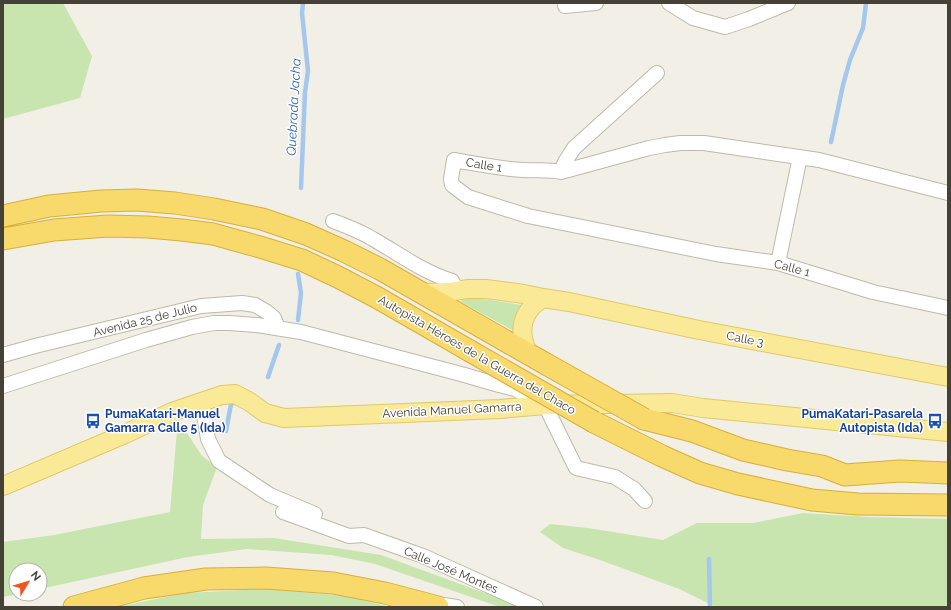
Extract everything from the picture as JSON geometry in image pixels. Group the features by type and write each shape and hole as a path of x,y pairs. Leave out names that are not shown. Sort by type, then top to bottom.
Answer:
{"highway":[{"path":"3,216 49,206 101,201 137,200 175,203 262,219 306,234 380,269 644,420 692,431 742,450 822,466 844,475 900,471 948,473"},
{"name":"Autopista Héroes de la Guerra del Chaco","path":"3,239 54,230 108,226 148,226 213,234 260,247 302,260 331,273 378,298 594,422 700,473 738,484 812,500 858,504 948,505"},
{"path":"74,607 144,588 206,580 266,578 333,583 384,593 438,607"}],"main road":[{"name":"Calle 3","path":"422,293 486,289 524,294 569,302 699,330 948,377"},
{"path":"527,353 523,337 526,316 529,309 535,302 542,298"},
{"name":"Avenida Manuel Gamarra","path":"3,486 125,434 172,412 222,395 235,394 250,402 265,413 284,418 493,410 545,405 672,403 703,408 948,432"}],"street":[{"path":"565,6 596,3"},
{"path":"669,3 693,18 725,27 788,3"},
{"path":"561,172 565,162 574,148 657,73"},
{"name":"Calle 1","path":"948,193 819,160 704,143 680,142 649,148 561,172 551,170 504,168 454,160 451,179 452,185 468,197 528,216 716,254 778,263 873,292 948,308"},
{"path":"778,263 800,157"},
{"path":"333,221 372,238 422,268 442,278 452,281 458,291"},
{"name":"Avenida 25 de Julio","path":"3,355 201,306 242,303 254,305 267,312 274,318 278,328"},
{"name":"Avenida 25 de Julio","path":"3,386 146,340 192,327 229,323 301,332 515,389 545,405"},
{"name":"Calle José Montes","path":"202,403 208,439 219,461 270,495 364,535 423,556 536,607"},
{"path":"545,405 576,468 615,477 634,489 645,501"},
{"name":"Calle José Montes","path":"283,512 349,536 364,535"},
{"path":"416,601 457,607"}],"green space":[{"path":"3,3 63,3 92,56 80,98 3,119"},
{"path":"463,299 485,300 522,305 517,314 514,331 461,302"},
{"path":"178,419 202,456 217,467 203,505 201,539 274,538 381,555 523,607 500,607 375,564 331,555 247,549 188,557 48,587 48,562 8,562 8,596 3,597 3,542 54,535 170,512"},
{"path":"803,513 869,517 948,519 948,607 716,607 679,589 563,548 540,532 550,524 588,528 663,540 697,523 753,523"},
{"path":"266,589 345,596 390,607 117,607 185,593"}],"waterway":[{"name":"Quebrada Jacha","path":"301,188 305,92 308,71 302,13 303,3"},
{"path":"831,142 850,60 863,28 866,3"},
{"name":"Quebrada Jacha","path":"298,274 301,293 298,320"},
{"name":"Quebrada Jacha","path":"268,377 279,345"},
{"name":"Quebrada Jacha","path":"226,431 231,404 238,400"},
{"path":"709,559 710,607"}],"place":[{"name":"PumaKatari-Manuel Gamarra Calle 5 (Ida)","path":"93,421"},
{"name":"PumaKatari-Pasarela Autopista (Ida)","path":"935,421"}]}
